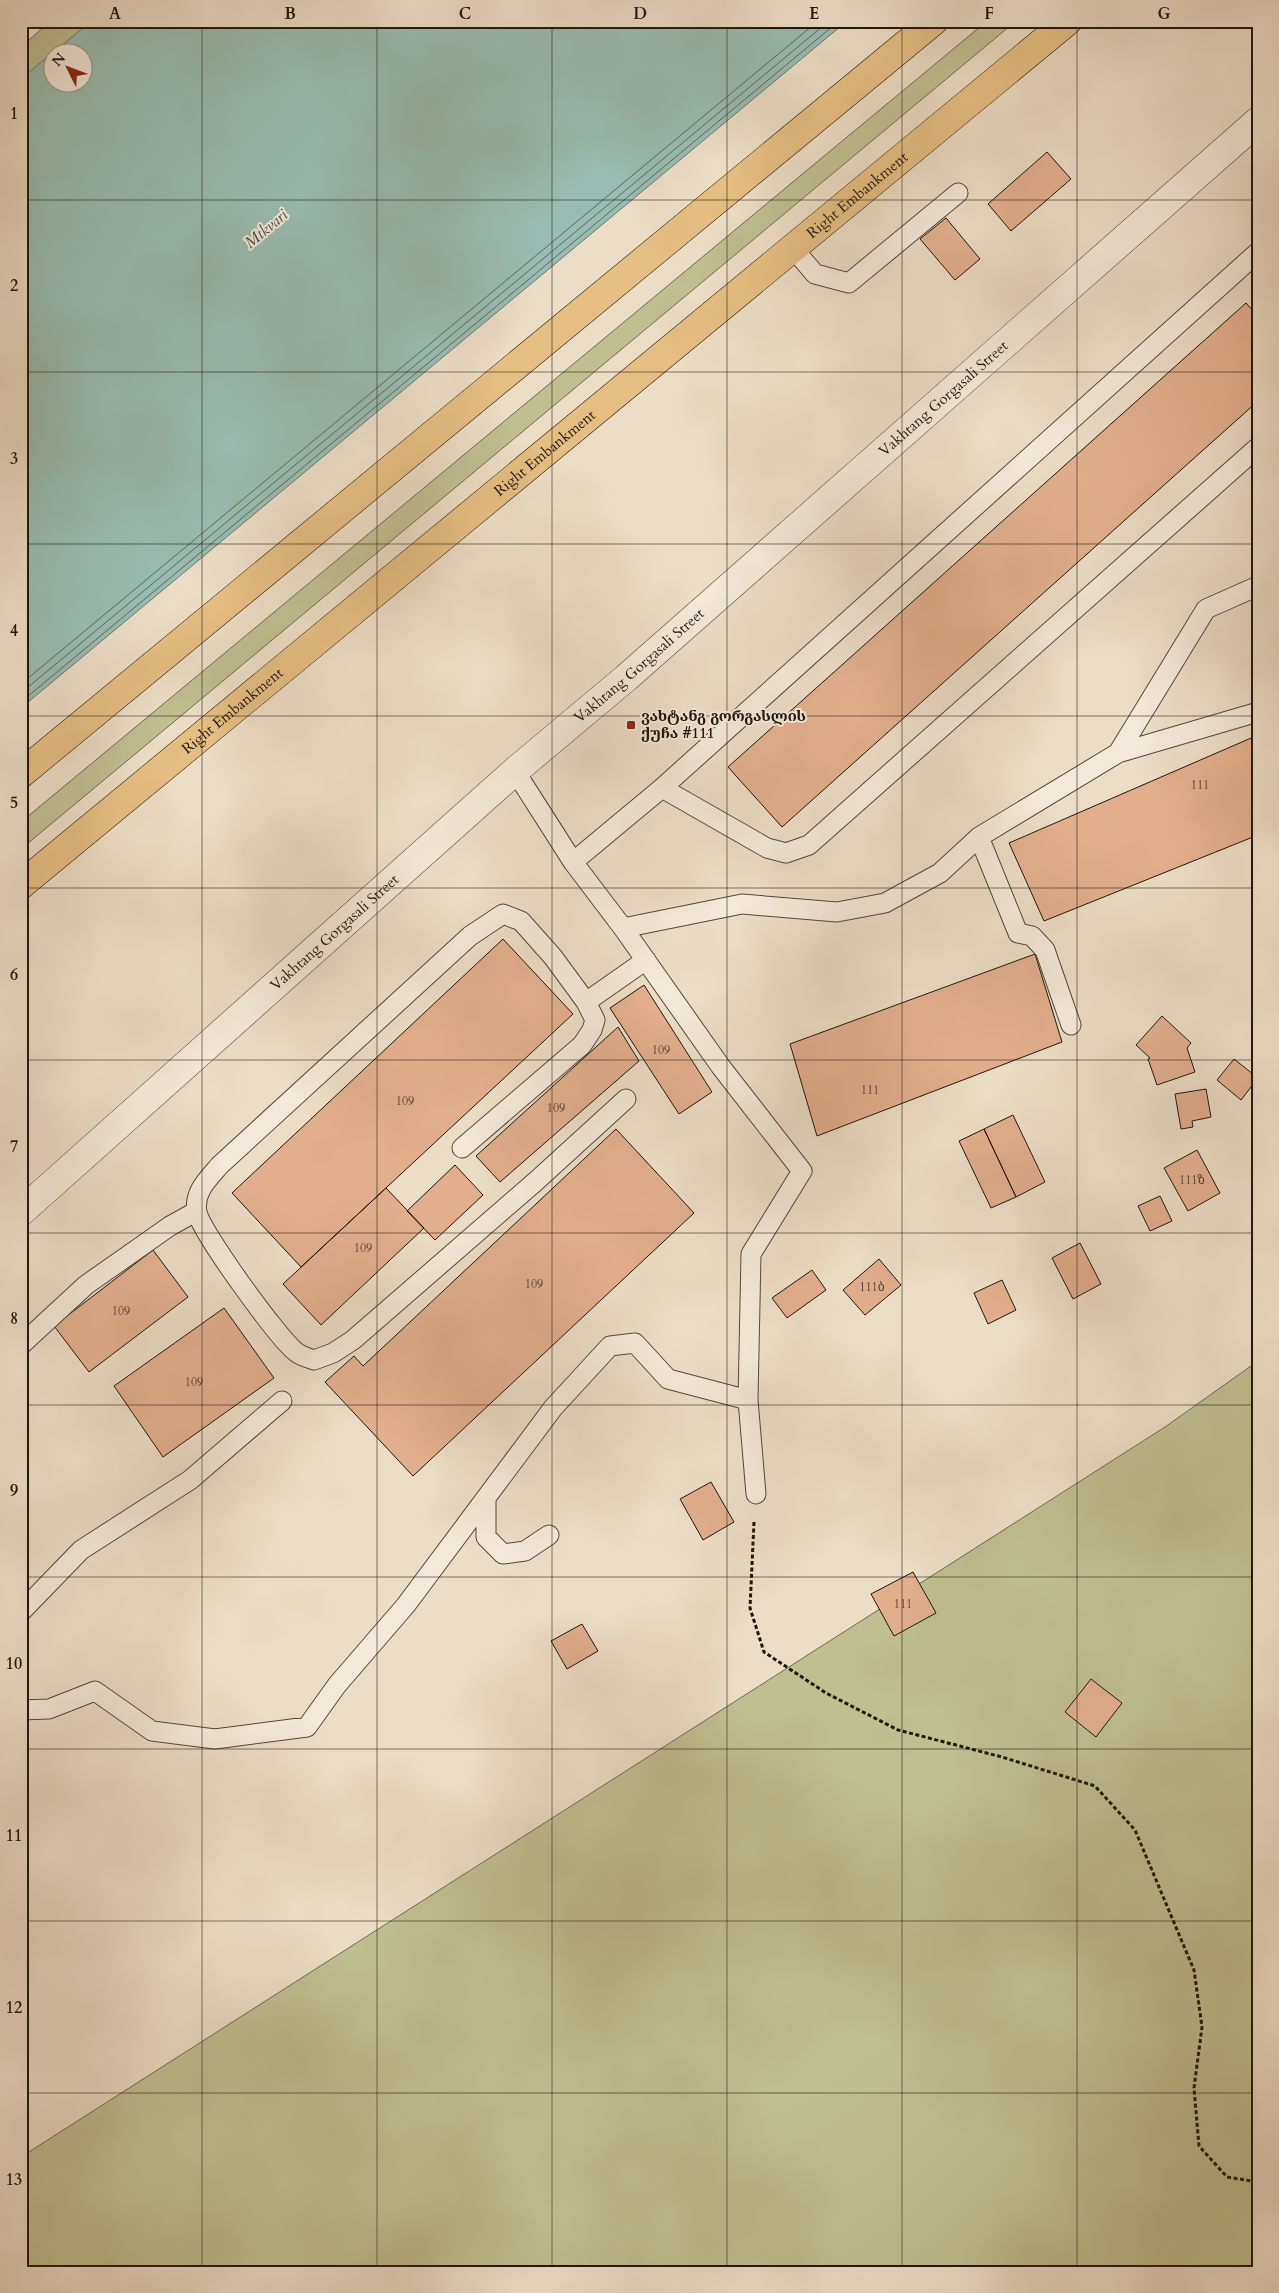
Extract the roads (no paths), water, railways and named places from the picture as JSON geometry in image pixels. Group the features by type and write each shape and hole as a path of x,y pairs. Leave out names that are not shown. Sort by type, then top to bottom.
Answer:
{"highway":[{"path":"21,774 934,21"},
{"name":"Right Embankment","path":"21,885 1068,21"}],"street":[{"path":"21,28 30,21"},
{"name":"Vakhtang Gorgasali Street","path":"21,1212 515,771 626,678 1258,121"}],"lane":[{"path":"792,247 815,274 849,283 958,192"},
{"path":"573,862 662,788 1258,252"},
{"path":"662,788 766,848 786,853 809,845 1258,447"},
{"path":"1118,753 1206,609 1258,586"},
{"path":"623,928 742,904 837,912 884,904 940,874 979,837 1118,753 1258,712"},
{"path":"515,771 573,862 623,928 721,1067 802,1171 751,1254 748,1400 756,1494"},
{"path":"979,837 1018,932 1032,936 1045,950 1072,1025"},
{"path":"462,1148 582,1045 592,1030 595,1020 586,1002 553,957 521,921 502,914 470,936 220,1165 200,1189 197,1211 208,1236 257,1305 296,1352 314,1360 333,1353 353,1340 535,1182 626,1099"},
{"path":"586,1002 646,960"},
{"path":"21,1345 86,1286 170,1226 197,1211"},
{"path":"21,1710 49,1709 95,1691 152,1731 215,1739 307,1727 337,1685 406,1605 553,1408 610,1346 635,1343 668,1379 748,1400"},
{"path":"21,1612 80,1550 190,1480 282,1401"},
{"path":"486,1498 486,1537 503,1554 525,1551 549,1536"}],"water":[{"name":"Mtkvari","path":"91,21 847,21 21,708 21,79 42,61 42,92 92,92 92,42 66,42"}],"place":[{"name":"ვახტანგ გორგასლის ქუჩა #111","path":"631,725"}]}
